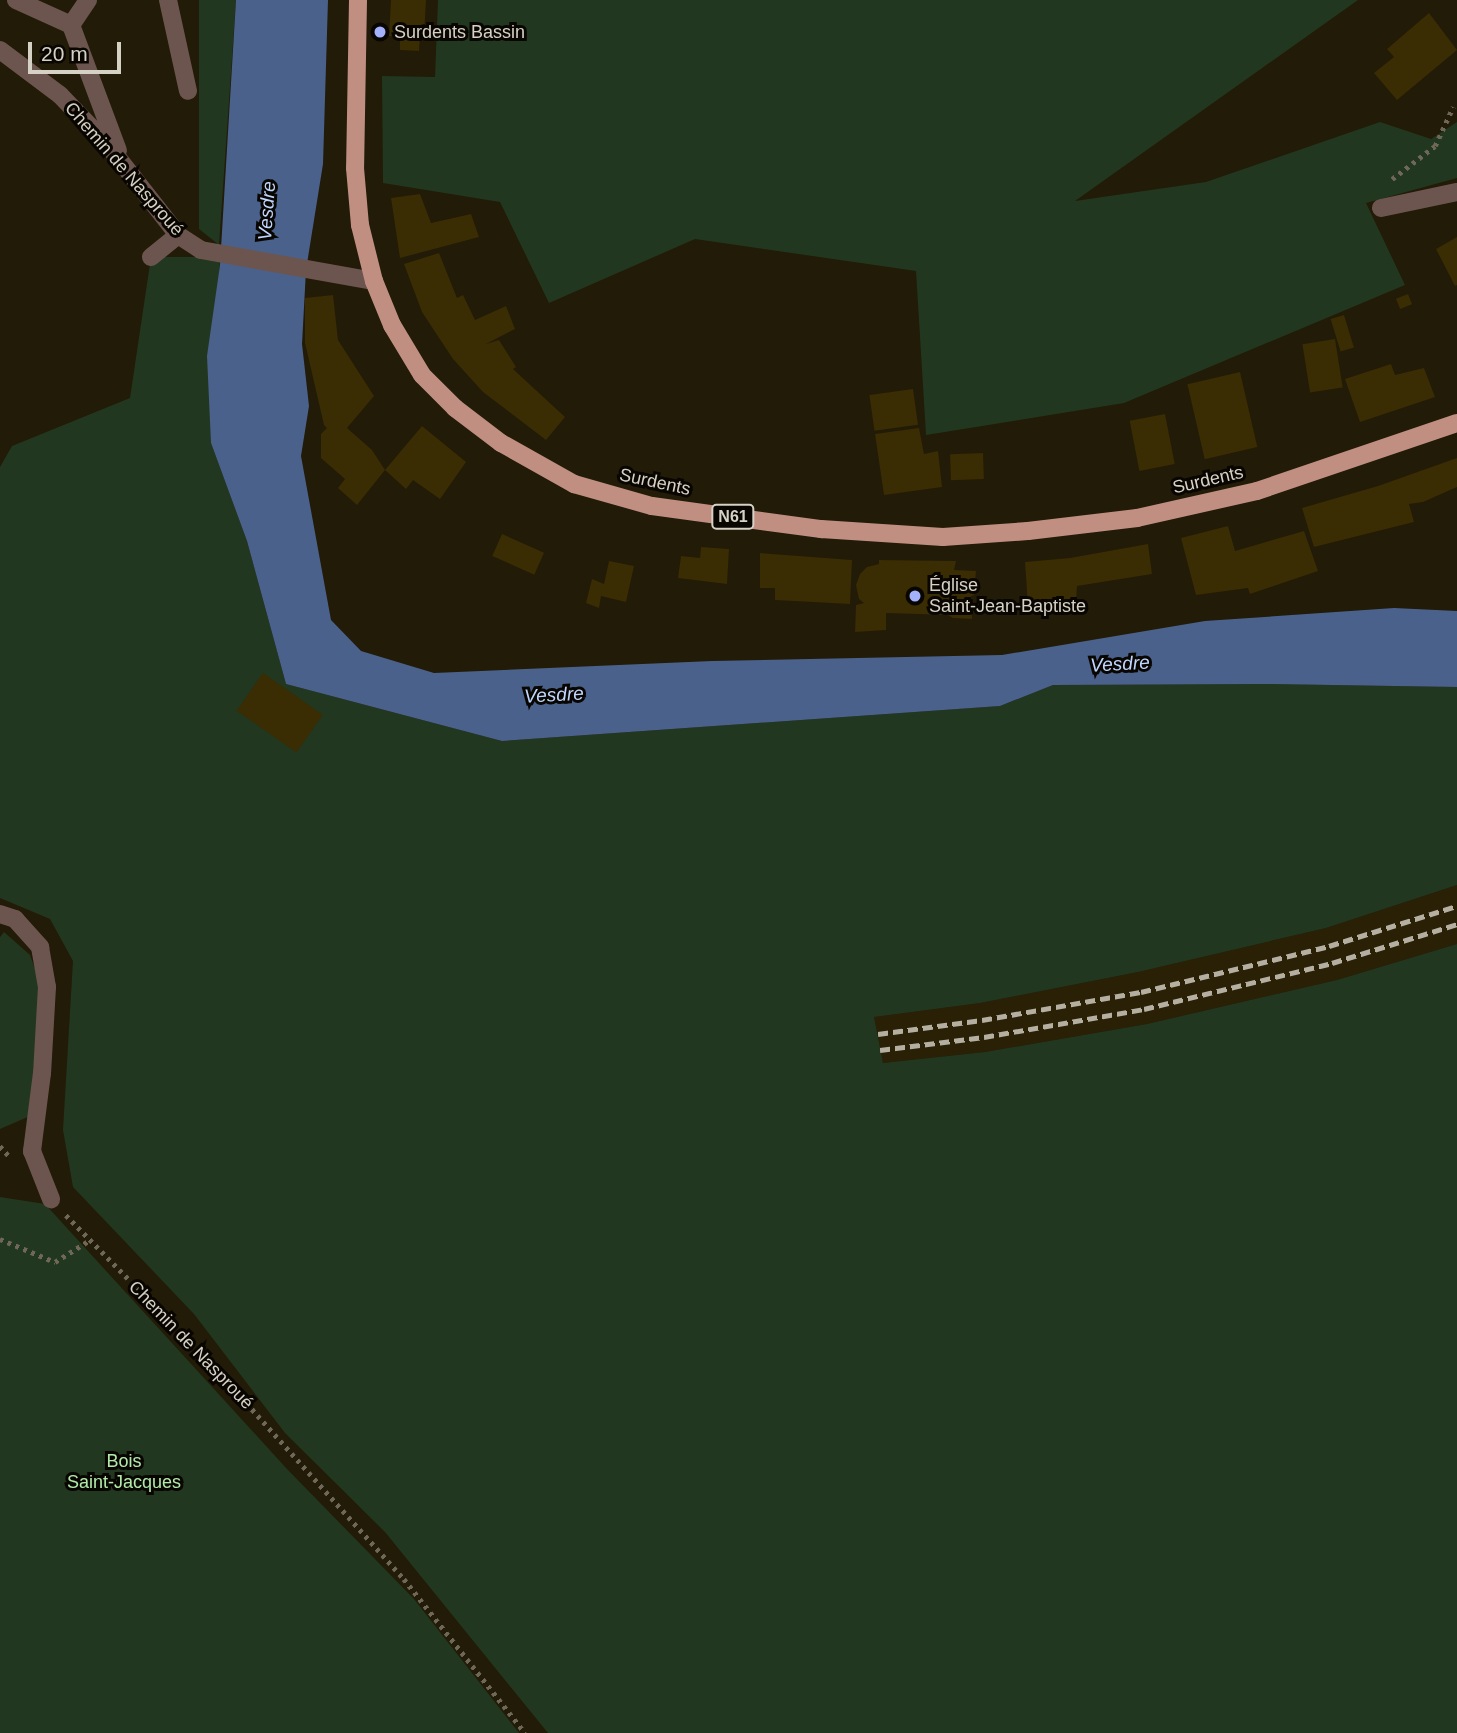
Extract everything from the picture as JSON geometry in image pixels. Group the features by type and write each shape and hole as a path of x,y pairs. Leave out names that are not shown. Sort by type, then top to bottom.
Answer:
{"main road":[{"name":"Surdents","path":"358,0 355,168 360,225 374,281 392,325 422,374 455,408 501,443 563,479 652,506 821,529 943,537 1028,531 1137,517 1257,491 1457,423"}],"street":[{"path":"16,0 72,24 122,164"},
{"path":"72,24 88,0"},
{"path":"168,0 188,91"},
{"name":"Chemin de Nasproué","path":"0,50 60,95 122,164 178,235 201,250 374,281"},
{"path":"1381,208 1457,192"},
{"path":"150,257 178,235"},
{"path":"0,914 15,919 40,947 47,986 42,1073 32,1152 51,1199"}],"path":[{"path":"1381,208 1381,188 1435,146 1453,107"},
{"name":"Chemin de Nasproué","path":"51,1199 218,1371 404,1578 525,1733"},
{"path":"0,1239 55,1262 90,1240"}],"shaded area":[{"path":"1457,885 1457,944 1337,980 1147,1024 985,1052 883,1063 874,1017 980,1003 1138,972 1326,928"}],"green space":[{"path":"199,0 236,0 219,245 199,229"},
{"path":"438,0 1358,0 1075,201 1206,182 1380,122 1431,139 1457,122 1457,178 1366,203 1405,285 1124,403 926,435 916,271 695,239 549,303 500,202 383,183 382,76 435,77"},
{"path":"151,257 220,257 211,443 247,541 286,684 502,741 1000,706 1053,685 1457,687 1457,885 1326,928 1138,972 980,1003 874,1017 883,1063 985,1052 1147,1024 1337,980 1457,944 1457,1733 548,1733 385,1532 285,1433 194,1314 73,1187 63,1130 73,961 50,919 0,898 0,467 12,446 130,398"},
{"path":"4,932 30,955 40,983 30,1116 0,1129 0,937"},
{"name":"Bois Saint-Jacques","path":"0,1197 45,1204 287,1469 414,1599 519,1733 0,1733"}],"water":[{"name":"Vesdre","path":"236,0 328,0 323,164 306,270 302,344 309,406 301,456 331,620 361,651 434,673 712,661 1002,655 1205,621 1394,608 1457,611 1457,687 1053,685 1000,706 502,741 286,684 247,541 211,443 207,356 220,265"}],"building":[{"path":"391,0 426,0 424,37 420,36 419,51 400,50 400,37 389,36"},
{"path":"1429,13 1457,50 1397,100 1374,73 1394,57 1387,49"},
{"path":"420,194 431,223 471,214 479,237 400,258 391,198"},
{"path":"1457,237 1457,285 1455,286 1436,249"},
{"path":"439,253 457,298 463,295 475,320 506,306 515,329 486,344 499,340 516,367 513,369 565,417 546,440 483,392 453,359 422,312 404,264"},
{"path":"1408,294 1412,304 1400,309 1396,299"},
{"path":"333,295 338,340 374,396 347,428 372,450 385,470 357,505 338,488 345,479 321,458 321,434 327,428 324,425 305,343 305,298"},
{"path":"1344,315 1354,348 1341,352 1331,319"},
{"path":"1335,339 1343,387 1310,393 1302,344"},
{"path":"1391,364 1395,375 1424,368 1435,397 1360,422 1345,379"},
{"path":"1240,372 1257,447 1205,459 1187,384"},
{"path":"913,389 918,425 874,431 869,395"},
{"path":"1165,414 1175,464 1139,471 1130,421"},
{"path":"422,426 466,462 440,499 413,480 406,489 385,470"},
{"path":"919,428 924,454 938,451 942,487 884,495 875,434"},
{"path":"983,453 984,479 951,480 950,454"},
{"path":"1457,458 1457,487 1423,502 1409,504 1414,522 1314,547 1302,508 1378,486"},
{"path":"1228,526 1235,551 1304,531 1318,571 1250,594 1248,588 1196,595 1181,538"},
{"path":"502,534 544,553 534,575 492,556"},
{"path":"1148,544 1152,574 1077,586 1076,604 1028,606 1025,562 1070,558"},
{"path":"701,547 729,549 727,584 678,578 681,556 700,558"},
{"path":"760,553 852,560 850,604 775,600 775,588 760,588"},
{"name":"Église Saint-Jean-Baptiste","path":"879,560 956,561 954,570 976,571 974,595 971,596 972,619 953,618 948,615 886,613 886,630 855,632 856,605 864,603 859,599 856,585 860,574 867,567 879,564"},
{"path":"609,561 634,566 626,602 601,596 599,608 586,603 592,579 604,584"},
{"path":"263,673 323,715 296,753 237,711"}],"railway":[{"path":"878,1034 982,1020 1141,992 1329,946 1457,906"},
{"path":"880,1050 984,1037 1144,1009 1332,963 1457,924"}],"place":[{"name":"Surdents Bassin","path":"380,32"},
{"name":"Église Saint-Jean-Baptiste","path":"915,596"}]}
